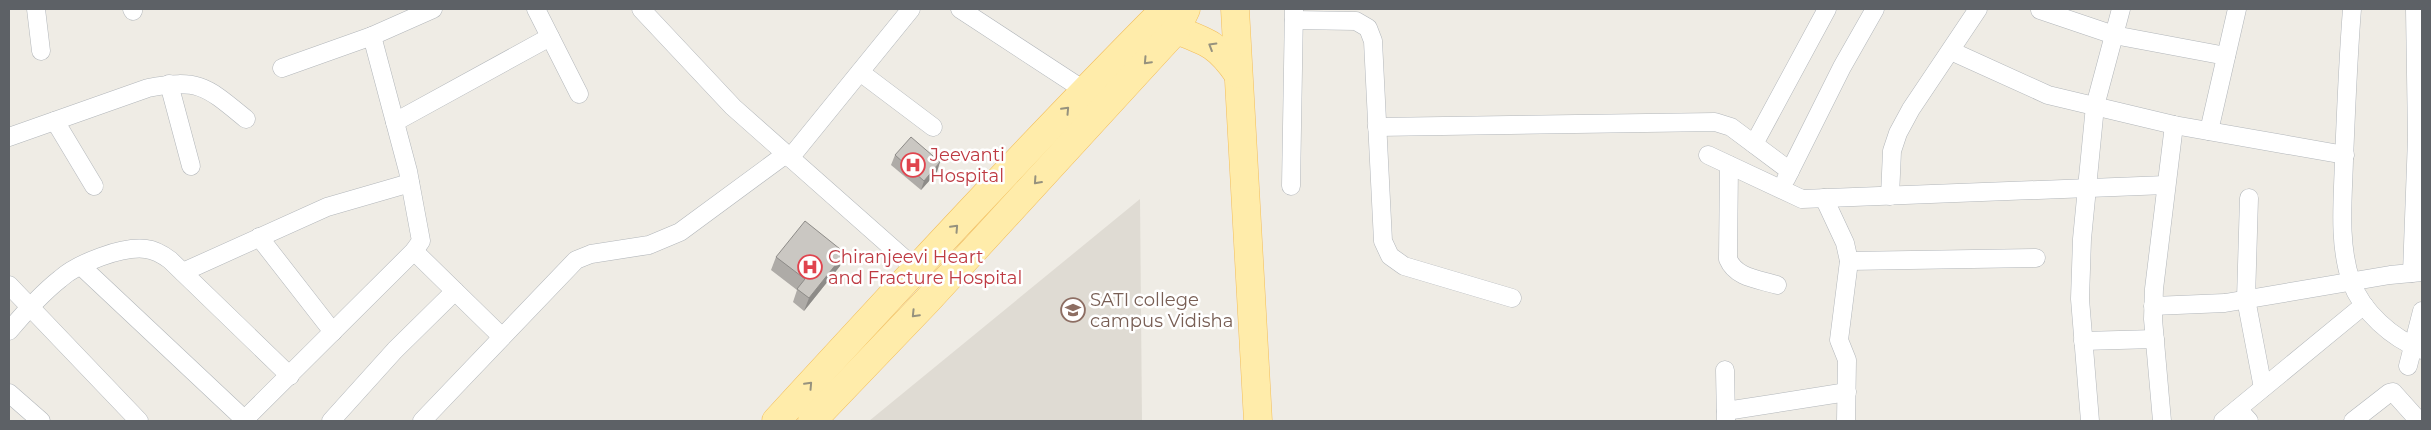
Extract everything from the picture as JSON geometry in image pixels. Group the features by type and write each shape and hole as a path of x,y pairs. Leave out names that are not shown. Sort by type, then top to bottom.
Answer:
{"main road":[{"path":"1235,9 1258,421"},
{"path":"812,421 939,289 1095,98 1158,16 1177,16 1224,54 1238,74"},
{"path":"776,421 916,269 1095,98"}],"street":[{"path":"36,9 41,51"},
{"path":"282,68 372,36 433,9"},
{"path":"536,9 579,94"},
{"path":"641,9 732,107 939,289"},
{"path":"422,421 576,260 591,254 649,245 671,236 788,156 911,9"},
{"path":"960,9 1095,98"},
{"path":"1754,144 1827,9"},
{"path":"1781,189 1842,67 1875,9"},
{"path":"1890,196 1892,151 1898,132 1911,109 1978,9"},
{"path":"2090,421 2080,299 2082,239 2095,106 2121,9"},
{"path":"2209,131 2237,9"},
{"path":"2352,9 2342,225 2346,261 2351,282 2364,305 2388,331 2418,348"},
{"path":"2153,306 2225,303 2417,272 2415,9"},
{"path":"2040,10 2114,34 2226,56"},
{"path":"1291,186 1294,14 1356,21 1368,28 1373,41 1383,241 1390,256 1404,266 1512,298"},
{"path":"81,266 244,420 414,252 420,241 410,183 372,36"},
{"path":"395,122 550,37"},
{"path":"1951,50 2048,95 2174,124 2344,155"},
{"path":"860,72 933,127"},
{"path":"169,84 191,166"},
{"path":"9,137 148,88 169,84 194,84 212,91 246,119"},
{"path":"55,121 94,186"},
{"path":"1377,127 1715,122 1731,127 1790,171"},
{"path":"2162,421 2153,306 2174,124"},
{"path":"1708,155 1802,199 2166,185"},
{"path":"1729,165 1728,259 1732,269 1737,272 1777,285"},
{"path":"183,272 327,207 410,183"},
{"path":"1824,198 1845,243 1848,261 1839,340 1847,360 1848,392 1846,421"},
{"path":"2249,198 2246,299 2263,388"},
{"path":"259,237 334,332"},
{"path":"9,331 30,307 61,278 81,266 109,254 144,249 159,252 183,272 290,376"},
{"path":"414,252 502,337"},
{"path":"1848,261 2036,258"},
{"path":"9,285 139,421"},
{"path":"331,421 395,350 455,292"},
{"path":"2223,421 2243,415 2263,388 2364,305"},
{"path":"2408,366 2418,348 2422,311"},
{"path":"2083,341 2155,339"},
{"path":"1725,370 1726,416 1848,392"},
{"path":"2363,418 2389,393 2393,392 2420,421"},
{"path":"11,400 41,421"}],"shaded area":[{"name":"SATI college campus Vidisha","path":"1140,199 1142,421 869,421"}],"building":[{"path":"911,137 940,162 924,181 895,155"},
{"path":"805,221 845,253 809,298 797,289 805,279 776,257"}],"place":[{"name":"Jeevanti Hospital","path":"913,165"},
{"name":"Chiranjeevi Heart and Fracture Hospital","path":"810,267"},
{"name":"SATI college campus Vidisha","path":"1073,310"}]}
